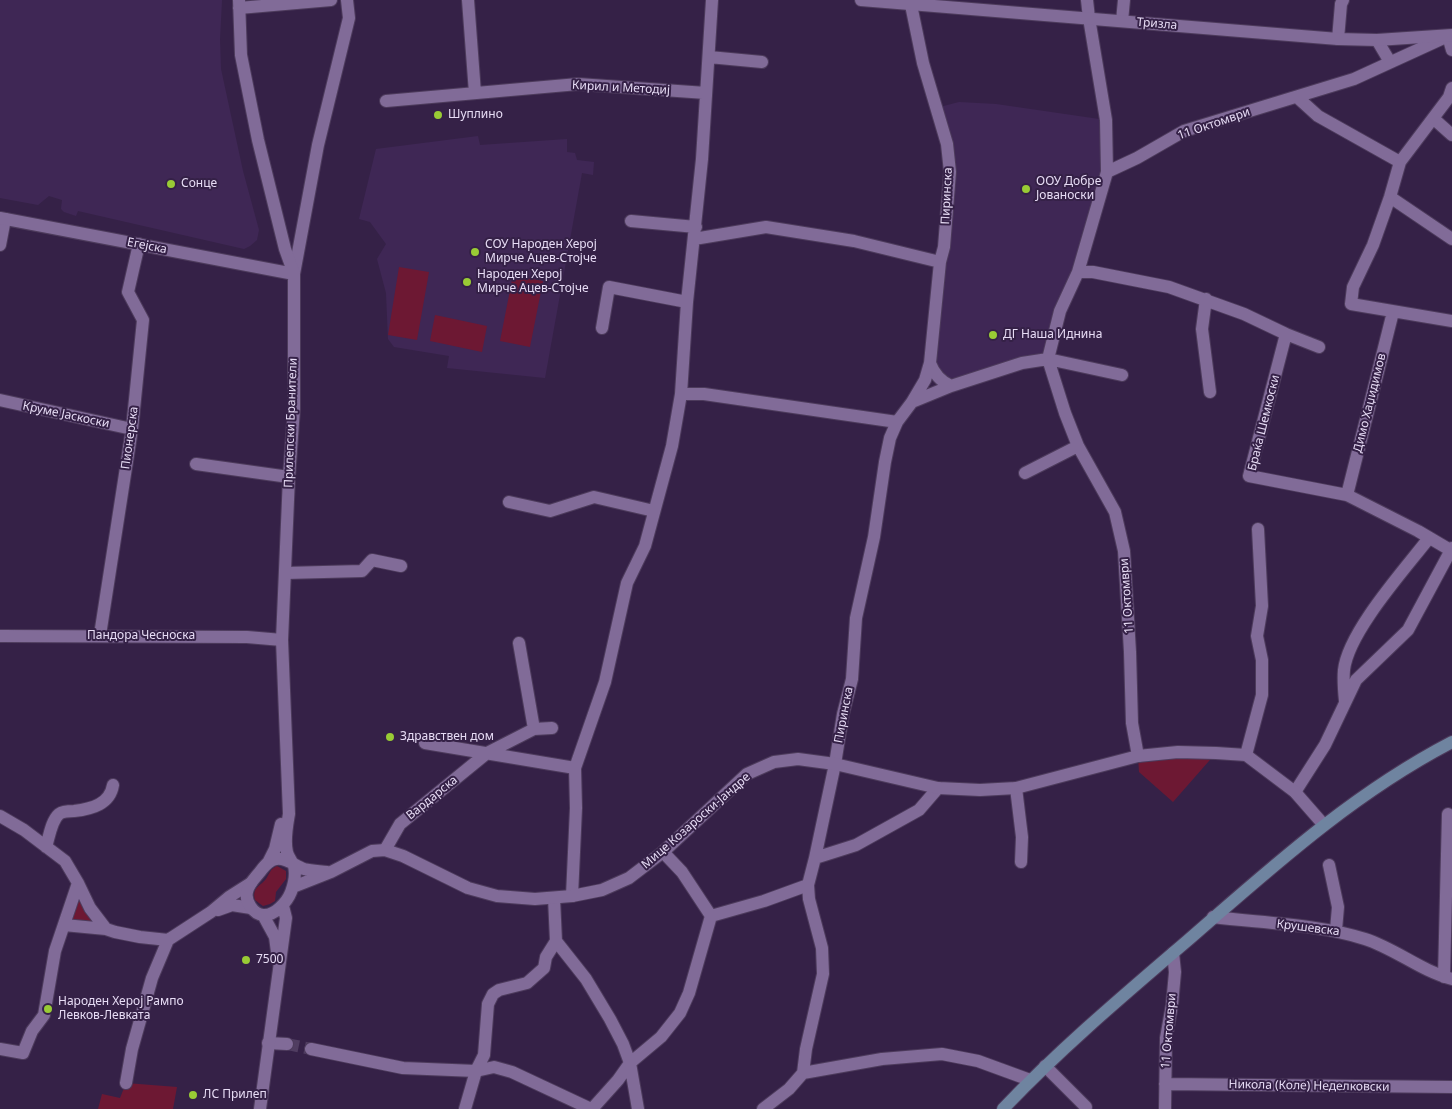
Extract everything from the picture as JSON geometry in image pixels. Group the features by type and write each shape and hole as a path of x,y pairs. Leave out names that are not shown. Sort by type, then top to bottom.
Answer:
{"main road":[{"path":"1003,1109 1045,1066 1213,917 1323,824 1421,758 1452,742"}],"street":[{"path":"239,4 331,0"},
{"name":"Прилепски Бранители","path":"294,865 287,852 286,835 289,814 282,640 294,409 294,274 318,146 348,18 347,0"},
{"path":"468,0 475,93"},
{"path":"572,896 576,808 575,768 605,682 627,583 645,546 672,446 680,394 687,302 695,233 712,0"},
{"name":"Тризла","path":"861,0 910,2 1338,39 1377,40 1450,36"},
{"path":"1048,358 1060,311 1078,272 1107,172 1106,120 1087,0"},
{"path":"1122,21 1124,0"},
{"path":"1338,39 1343,0"},
{"name":"Пиринска","path":"803,1073 806,1049 823,974 822,948 809,899 808,885 835,764 843,714 852,680 856,618 874,537 890,438 925,380 930,363 940,262 944,247 950,172 947,144 923,63 910,2"},
{"name":"Прилепски Бранители","path":"239,4 241,55 258,140 285,248 294,274"},
{"path":"1450,36 1452,50"},
{"name":"11 Октомври","path":"1107,172 1137,158 1184,131 1354,79 1450,36"},
{"path":"1377,40 1390,62"},
{"path":"709,57 762,62"},
{"name":"Кирил и Методиј","path":"386,101 578,84 706,93"},
{"path":"1452,88 1450,97 1400,162 1373,245 1353,287 1351,304 1452,321"},
{"path":"1296,97 1318,116 1400,162"},
{"path":"1434,119 1452,135"},
{"path":"1390,197 1452,239"},
{"path":"0,245 2,218"},
{"name":"Егејска","path":"2,218 294,274"},
{"path":"631,221 695,233 766,226 854,241 940,262"},
{"name":"Пионерска","path":"100,635 132,429 143,320 128,292 139,244"},
{"path":"1078,272 1093,272 1169,287 1244,314 1318,347"},
{"path":"602,328 608,287 687,302"},
{"path":"1206,299 1202,329 1210,392"},
{"name":"Димо Хаџидимов","path":"1347,495 1393,312"},
{"name":"Браќа Шемкоски","path":"1286,334 1249,476 1347,495 1452,550"},
{"path":"912,402 951,386 1022,363 1048,358 1122,374"},
{"name":"11 Октомври","path":"1048,358 1065,413 1078,446 1115,512 1124,551 1132,723 1138,756"},
{"path":"930,363 933,371 942,381 951,386"},
{"path":"680,394 704,394 898,422"},
{"name":"Круме Јаскоски","path":"0,400 132,429"},
{"path":"1024,473 1078,446"},
{"path":"196,464 289,477"},
{"path":"509,502 550,511 594,497 654,511"},
{"path":"1258,529 1262,606 1257,636 1262,660 1262,695 1246,756 1295,792 1323,824"},
{"path":"1345,702 1344,669 1354,638 1429,538"},
{"path":"1295,792 1325,745 1356,680 1408,630 1452,550"},
{"path":"285,573 362,571 372,560 401,566"},
{"name":"Пандора Чесноска","path":"0,636 247,637 282,640"},
{"path":"519,644 534,729"},
{"name":"Вардарска","path":"386,850 400,824 487,753 534,729 552,728"},
{"path":"425,743 575,768"},
{"name":"Мице Козароски-Јандре","path":"386,850 403,856 468,888 497,896 535,900 554,898 602,890 629,878 663,852 747,774 774,762 798,759 835,764 938,788 980,790 1016,788 1138,756 1178,752 1246,756"},
{"path":"46,848 58,815 64,812 90,809 103,802 112,794 113,785"},
{"name":"Прилепски Бранители","path":"268,861 275,849 279,834 288,785"},
{"path":"815,858 856,845 919,810 938,788"},
{"path":"1016,788 1022,837 1021,862"},
{"path":"1448,814 1448,978"},
{"path":"0,816 24,830 65,862 90,908 106,929"},
{"path":"293,887 331,872 372,851 386,850"},
{"path":"311,1049 403,1068 476,1071 494,1067 512,1072 592,1109 618,1080 630,1063 661,1037 680,1013 689,992 711,916 682,872 663,852"},
{"path":"251,908 247,901 247,892 251,883 268,861 277,858 314,871 331,872"},
{"path":"263,915 272,913 283,906 291,894 295,875 294,865"},
{"path":"1329,865 1338,908 1336,930"},
{"path":"0,1048 23,1053 32,1031 44,1015 55,951 78,883"},
{"path":"126,1083 132,1049 152,978 168,940 251,883"},
{"path":"711,916 764,902 808,885"},
{"path":"465,1109 476,1071 484,1054 488,1004 493,994 499,990 527,984 544,968 546,957 556,941 554,898"},
{"path":"211,912 232,905 251,908 263,915 275,937 278,965"},
{"path":"260,1109 278,965 286,918 283,906"},
{"name":"Крушевска","path":"1213,917 1336,930 1385,946 1413,963 1448,978"},
{"path":"64,925 106,929 140,937 168,940"},
{"path":"556,941 586,979 606,1011 623,1044 630,1063 638,1109"},
{"name":"11 Октомври","path":"1165,1109 1166,1038 1175,972 1173,953"},
{"path":"268,1043 287,1044"},
{"path":"763,1109 789,1090 803,1073 882,1059 942,1054 978,1061 1030,1080"},
{"path":"1045,1066 1086,1107"},
{"name":"Никола (Коле) Неделковски","path":"1165,1084 1452,1087"}],"shaded area":[{"path":"0,0 222,0 221,69 243,171 259,230 257,240 244,249 78,211 76,216 61,209 62,200 49,196 38,205 0,198"},
{"name":"ООУ Добре Јованоски","path":"959,102 996,104 1106,120 1107,172 1048,359 951,386 933,371 948,205 936,108"},
{"name":"СОУ Народен Херој Мирче Ацев-Стојче","path":"478,136 480,145 567,139 567,152 575,153 577,160 594,162 593,175 582,173 545,378 447,368 449,356 394,347 388,339 386,293 377,259 386,244 370,222 359,219 376,149"},
{"path":"399,267 429,272 417,340 388,335"},
{"path":"513,275 543,281 530,347 500,341"},
{"path":"435,315 487,326 482,352 430,341"},
{"path":"1216,753 1173,802 1139,772 1138,756"},
{"path":"277,866 286,871 286,879 276,892 275,901 263,906 255,900 255,890 266,879 271,870"},
{"path":"78,883 106,929 64,925"},
{"path":"126,1083 177,1087 173,1109 98,1109 102,1094 120,1098"}],"tunnel":[{"path":"287,1044 311,1049"}],"place":[{"name":"Шуплино","path":"438,115"},
{"name":"Сонце","path":"171,184"},
{"name":"ООУ Добре Јованоски","path":"1026,189"},
{"name":"СОУ Народен Херој Мирче Ацев-Стојче","path":"475,252"},
{"name":"Народен Херој Мирче Ацев-Стојче","path":"467,282"},
{"name":"ДГ Наша Иднина","path":"993,335"},
{"name":"Здравствен дом","path":"390,737"},
{"name":"7500","path":"246,960"},
{"name":"Народен Херој Рампо Левков-Левката","path":"48,1009"},
{"name":"ЛС Прилеп","path":"193,1095"}]}
